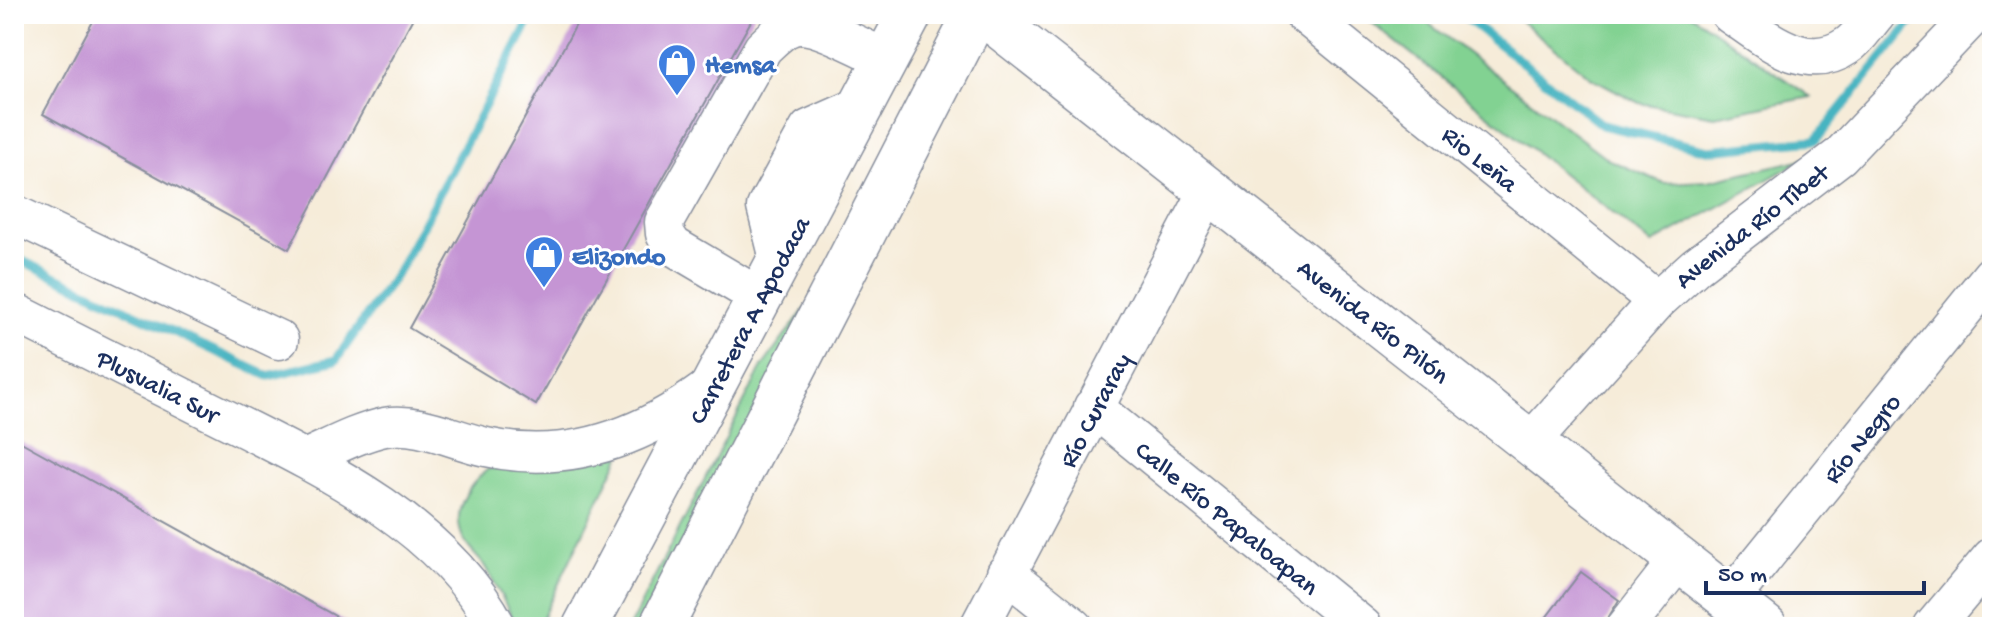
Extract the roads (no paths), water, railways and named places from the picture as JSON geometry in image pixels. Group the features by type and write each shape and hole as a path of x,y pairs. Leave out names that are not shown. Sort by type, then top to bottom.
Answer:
{"main road":[{"name":"Carretera A Apodaca","path":"585,627 719,380 910,14"},
{"path":"661,627 976,14"},
{"name":"Avenida Río Pilón","path":"984,14 1765,627"}],"street":[{"name":"Rio Leña","path":"1304,14 1657,301"},
{"path":"1730,14 1787,52 1809,57 1847,46 1876,14"},
{"name":"Avenida Río Tíbet","path":"1531,442 1657,301 1696,266 1840,156 1975,14"},
{"path":"771,281 673,246 665,234 664,222 763,48 778,34 794,25 810,26 886,59"},
{"name":"Río Curaray","path":"979,627 1208,192"},
{"path":"14,214 279,340"},
{"name":"Río Negro","path":"1730,599 1992,275"},
{"name":"Plusvalia Sur","path":"14,312 305,459 416,531 449,559 482,600 497,627"},
{"path":"305,459 385,427 409,426 489,448 556,454 589,449 682,409 719,380"},
{"name":"Calle Río Papaloapan","path":"1093,407 1363,627"},
{"path":"1933,627 1992,557"},
{"path":"1626,627 1679,559"},
{"path":"1006,573 1074,627"}],"waterway":[{"path":"14,257 268,376 336,360 400,268 533,14"},
{"path":"1461,14 1602,125 1708,150 1816,140 1918,14"}],"place":[{"name":"Hemsa","path":"677,97"},
{"name":"Elizondo","path":"544,289"}]}
